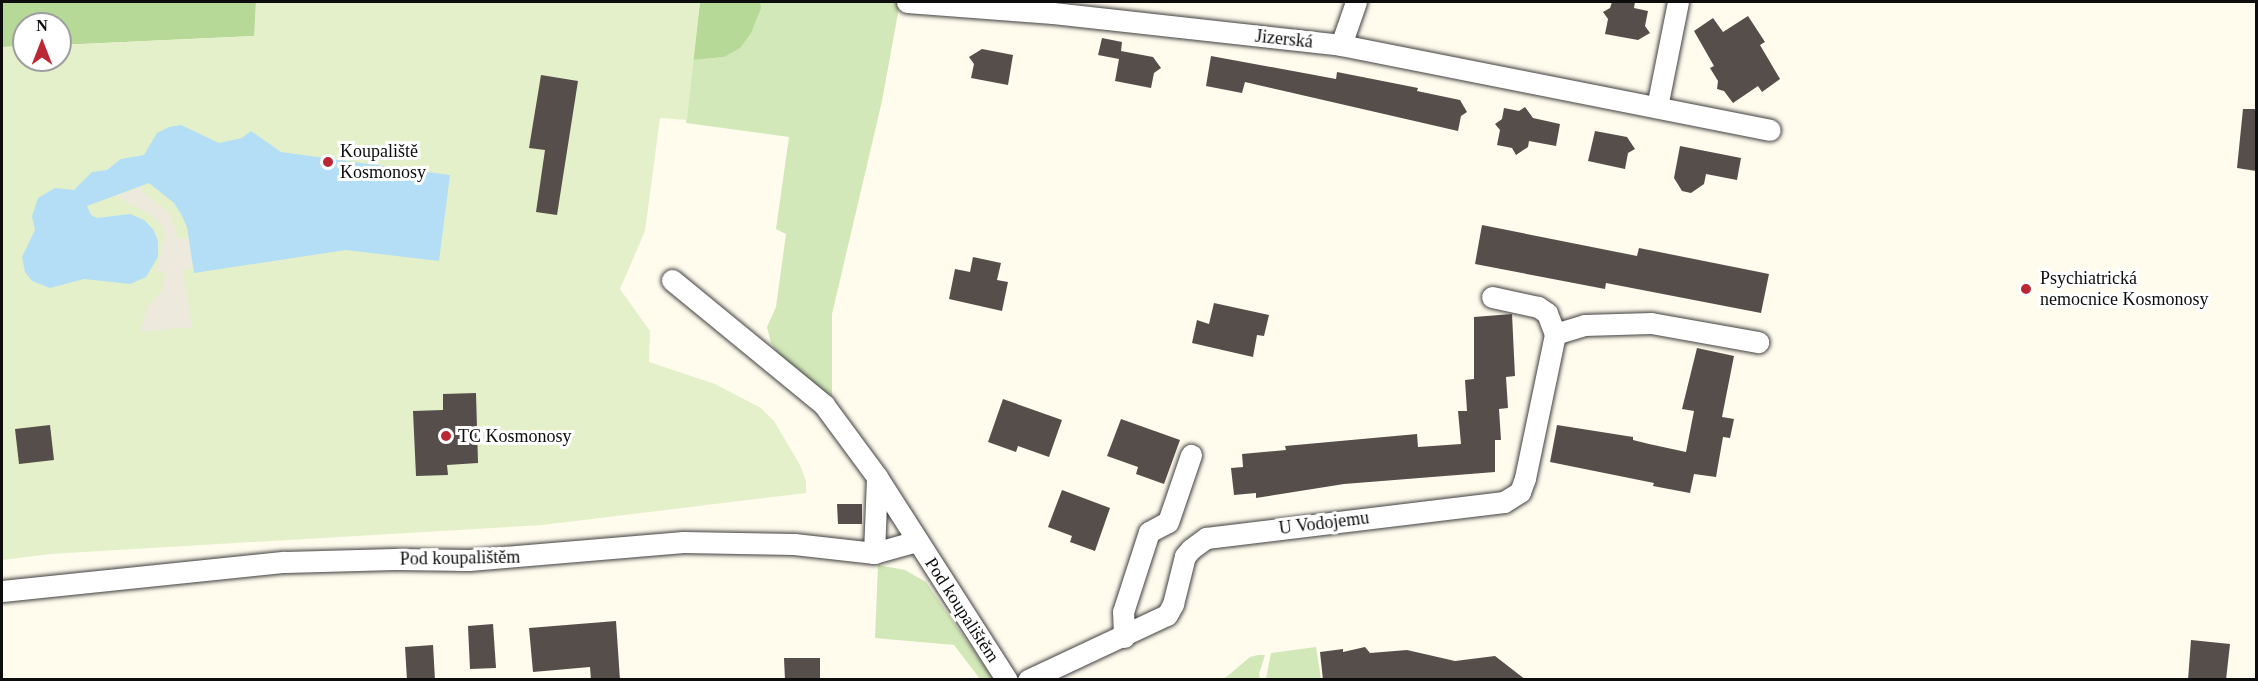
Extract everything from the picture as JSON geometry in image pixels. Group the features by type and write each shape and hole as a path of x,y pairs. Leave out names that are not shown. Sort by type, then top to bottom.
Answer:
{"street":[{"name":"Jizerská","path":"907,2 1055,7 1341,45 1770,130"},
{"path":"1341,45 1356,2"},
{"path":"1657,107 1678,2"},
{"name":"Pod koupalištěm","path":"672,280 824,405 877,477 1007,680"},
{"path":"1492,297 1547,312 1555,334 1584,325 1651,323 1758,342"},
{"name":"U Vodojemu","path":"1028,680 1167,615 1173,604 1185,556 1206,538 1504,502 1520,492 1526,478 1555,334"},
{"path":"1124,637 1123,612 1149,532 1168,522 1191,455"},
{"path":"874,552 877,477"},
{"name":"Pod koupalištěm","path":"2,591 285,562 395,559 469,560 683,542 794,543 874,552 916,541"}],"green space":[{"path":"2,2 256,2 255,36 72,44 72,12 12,12 12,47 2,47"},
{"name":"Koupaliště Kosmonosy","path":"256,2 700,2 687,120 660,118 645,231 620,289 650,331 649,362 715,384 761,408 774,421 800,465 806,481 806,493 542,525 50,554 2,560 2,47 12,47 12,72 72,72 72,44 254,36"},
{"path":"700,2 760,2 761,8 751,33 740,48 724,57 693,60"},
{"path":"760,2 900,2 882,101 832,314 832,401 783,360 771,343 767,327 776,307 786,234 776,229 789,137 686,123 693,60 724,57 760,8"},
{"path":"878,565 905,570 926,582 993,679 980,679 954,645 875,638"},
{"path":"1316,647 1321,679 1266,679 1271,653"},
{"path":"1265,655 1259,674 1260,679 1224,679 1250,657"}],"shaded area":[{"path":"141,187 143,192 169,213 178,238 189,239 194,268 185,270 183,275 192,327 140,332 148,307 164,287 165,272 156,270 161,256 162,242 166,240 163,227 152,216 116,196"}],"water":[{"path":"181,125 219,143 242,138 251,131 281,152 450,175 439,261 346,250 194,273 187,227 181,214 174,203 149,183 87,206 91,215 97,218 130,214 144,220 153,229 158,241 158,257 146,277 130,284 84,279 50,288 32,281 25,272 22,257 35,230 32,216 38,198 55,188 74,190 92,172 107,170 121,159 144,155 157,133 169,127"}],"building":[{"path":"1612,2 1635,2 1634,8 1648,11 1645,26 1650,33 1638,40 1605,34 1608,19 1603,12 1610,8"},
{"path":"1748,16 1765,42 1760,45 1780,79 1762,92 1758,86 1733,103 1724,91 1717,89 1718,81 1710,68 1714,66 1694,31 1713,18 1723,32"},
{"path":"1102,38 1122,42 1121,51 1153,57 1161,68 1154,73 1151,88 1115,81 1119,59 1098,55"},
{"path":"982,49 1013,55 1008,85 971,78 974,64 969,57"},
{"path":"1211,56 1336,79 1337,72 1418,88 1417,91 1460,100 1467,112 1461,116 1458,131 1245,82 1242,93 1206,86"},
{"path":"541,75 578,81 557,215 536,212 545,150 529,148"},
{"path":"1525,107 1533,118 1560,124 1556,146 1529,141 1528,147 1516,155 1512,148 1497,145 1500,130 1495,124 1502,119 1504,108 1519,111"},
{"path":"2243,109 2256,109 2256,171 2237,168"},
{"path":"1595,131 1627,137 1635,149 1628,153 1625,169 1588,161"},
{"path":"1680,146 1741,158 1737,180 1706,174 1704,184 1691,193 1682,191 1674,178"},
{"path":"1482,225 1637,256 1639,248 1769,274 1761,313 1606,283 1605,289 1475,264"},
{"path":"973,257 1001,263 997,280 1008,282 1002,311 949,299 955,269 970,272"},
{"path":"1214,303 1269,315 1264,336 1257,335 1253,357 1192,343 1197,320 1209,324"},
{"path":"1512,314 1515,376 1506,377 1508,408 1499,409 1501,440 1495,440 1495,472 1344,484 1256,498 1256,493 1234,495 1231,468 1243,467 1242,454 1286,450 1285,446 1417,434 1418,447 1461,444 1458,411 1467,411 1465,380 1474,379 1474,317"},
{"path":"1697,348 1734,356 1722,417 1734,419 1730,438 1723,437 1716,477 1694,474 1690,493 1653,486 1654,483 1550,462 1557,425 1633,437 1633,440 1686,452 1694,411 1682,409"},
{"name":"TC Kosmonosy","path":"476,393 478,463 447,465 448,475 416,476 413,411 443,410 443,394"},
{"path":"1003,399 1062,420 1049,457 1018,446 1016,452 988,442"},
{"path":"1121,419 1180,440 1164,484 1136,474 1138,467 1107,456"},
{"path":"50,425 54,460 19,464 15,429"},
{"path":"1062,490 1110,508 1095,551 1070,542 1072,536 1048,527"},
{"path":"837,504 862,504 862,524 838,524"},
{"path":"616,621 620,680 591,680 590,667 533,672 529,628"},
{"path":"493,624 496,668 470,669 468,626"},
{"path":"2191,640 2230,644 2226,680 2188,680"},
{"path":"433,645 435,680 407,680 405,647"},
{"path":"1365,647 1370,653 1407,650 1455,661 1495,656 1526,680 1323,680 1320,652 1343,649 1343,652"},
{"path":"784,658 820,658 820,680 785,680"}],"place":[{"name":"Koupaliště Kosmonosy","path":"328,162"},
{"name":"Psychiatrická nemocnice Kosmonosy","path":"2026,289"},
{"name":"TC Kosmonosy","path":"446,436"}]}
